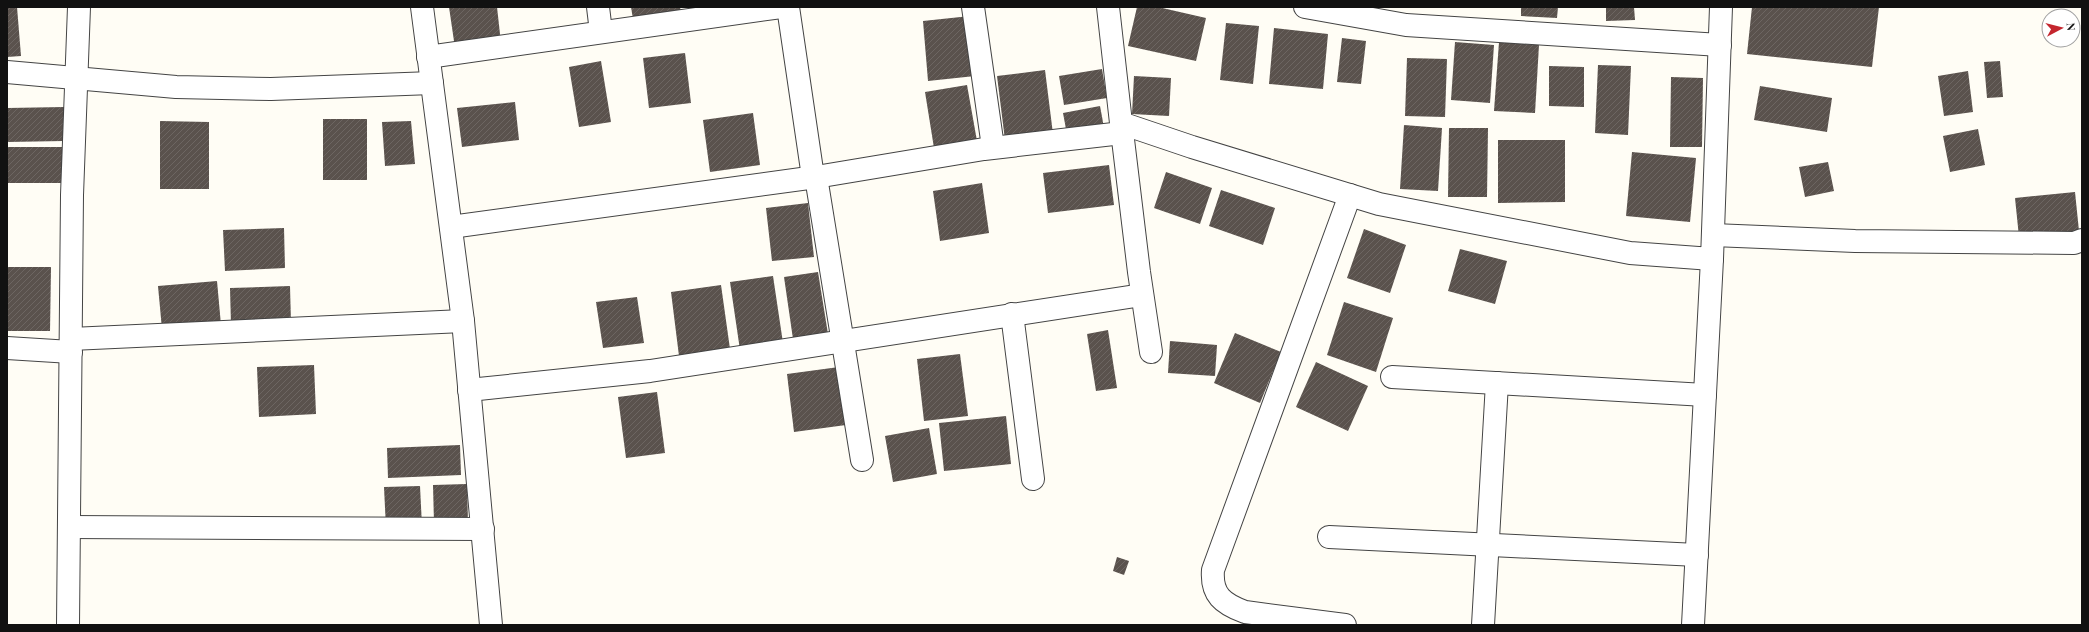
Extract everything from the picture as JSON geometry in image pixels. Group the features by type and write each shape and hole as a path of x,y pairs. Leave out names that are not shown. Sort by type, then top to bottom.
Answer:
{"street":[{"path":"68,625 72,195 79,7"},
{"path":"422,7 463,321 491,625"},
{"path":"598,7 601,32"},
{"path":"428,57 781,7"},
{"path":"788,7 862,460"},
{"path":"973,7 993,148"},
{"path":"1108,7 1142,295 1151,352"},
{"path":"1305,7 1406,25 1720,45"},
{"path":"1693,625 1714,235 1721,7"},
{"path":"7,72 77,77 176,87 263,89 432,83"},
{"path":"451,227 815,177 1122,128 1387,206 1630,252 1712,259"},
{"path":"1345,625 1245,612 1234,608 1220,599 1214,590 1212,579 1213,570 1350,195"},
{"path":"1714,235 1855,242 2074,243 2082,240"},
{"path":"469,390 650,371 842,340 1142,295"},
{"path":"1012,314 1033,479"},
{"path":"7,348 463,321"},
{"path":"1392,377 1705,396"},
{"path":"1483,625 1497,383"},
{"path":"69,527 483,529"},
{"path":"1329,536 1697,555"}],"building":[{"path":"7,7 17,7 21,56 7,57"},
{"path":"449,7 497,7 501,43 455,48"},
{"path":"631,7 680,7 682,18 634,25"},
{"path":"1137,7 1158,7 1206,18 1196,61 1128,46"},
{"path":"1521,7 1558,7 1557,18 1521,16"},
{"path":"1606,7 1634,7 1635,20 1606,21"},
{"path":"1752,7 1879,7 1872,67 1747,54"},
{"path":"970,16 975,76 928,81 923,21"},
{"path":"1226,23 1259,26 1253,84 1220,80"},
{"path":"1274,28 1328,34 1323,89 1269,84"},
{"path":"1342,38 1366,41 1361,84 1337,82"},
{"path":"1455,42 1494,45 1490,103 1451,100"},
{"path":"1499,42 1539,45 1535,113 1494,111"},
{"path":"685,53 691,103 649,108 643,58"},
{"path":"1407,58 1447,59 1445,117 1405,116"},
{"path":"601,61 611,122 579,127 569,67"},
{"path":"2000,61 2003,97 1987,98 1984,62"},
{"path":"1598,65 1631,66 1628,135 1595,133"},
{"path":"1549,66 1584,67 1584,107 1549,106"},
{"path":"1102,69 1107,98 1064,105 1059,76"},
{"path":"1045,70 1053,134 1005,140 997,76"},
{"path":"1968,71 1973,112 1944,116 1938,76"},
{"path":"1134,76 1171,78 1169,116 1132,114"},
{"path":"1671,77 1703,78 1702,147 1670,147"},
{"path":"967,85 977,141 934,148 925,92"},
{"path":"1760,86 1832,98 1827,132 1754,120"},
{"path":"515,102 519,140 462,147 457,108"},
{"path":"1100,106 1105,133 1068,140 1063,113"},
{"path":"64,107 64,141 7,142 7,108"},
{"path":"753,113 760,165 710,172 703,120"},
{"path":"323,119 367,119 367,180 323,180"},
{"path":"160,121 209,122 209,189 160,189"},
{"path":"411,121 415,164 385,166 382,122"},
{"path":"1404,125 1442,128 1438,191 1400,189"},
{"path":"1449,128 1488,128 1487,197 1448,197"},
{"path":"1978,129 1985,165 1950,172 1943,136"},
{"path":"1498,140 1565,140 1565,202 1498,203"},
{"path":"7,147 66,147 66,183 7,183"},
{"path":"1632,152 1696,158 1690,222 1626,216"},
{"path":"1828,162 1834,191 1805,197 1799,167"},
{"path":"1109,165 1114,205 1048,213 1043,173"},
{"path":"1166,172 1212,188 1200,224 1154,208"},
{"path":"982,183 989,233 940,241 933,191"},
{"path":"1221,190 1275,208 1263,245 1209,226"},
{"path":"2075,192 2079,231 2019,237 2015,198"},
{"path":"808,203 814,257 772,261 766,208"},
{"path":"284,228 285,268 225,271 223,230"},
{"path":"1364,229 1406,245 1390,293 1347,278"},
{"path":"1460,249 1507,261 1495,304 1448,291"},
{"path":"7,267 51,267 50,331 7,331"},
{"path":"818,272 828,334 793,339 784,277"},
{"path":"773,276 783,343 740,350 730,282"},
{"path":"217,281 222,336 163,340 158,286"},
{"path":"721,285 730,349 679,356 671,292"},
{"path":"290,286 291,323 231,325 230,288"},
{"path":"637,297 644,343 603,348 596,302"},
{"path":"1344,302 1393,318 1376,372 1327,355"},
{"path":"1108,330 1117,388 1096,391 1087,334"},
{"path":"1235,333 1281,352 1260,403 1214,383"},
{"path":"1170,341 1217,345 1215,376 1168,373"},
{"path":"960,354 968,416 924,421 917,359"},
{"path":"1316,362 1368,386 1348,431 1296,407"},
{"path":"314,365 316,414 259,417 257,367"},
{"path":"839,367 846,425 794,432 787,374"},
{"path":"657,392 665,453 626,458 618,397"},
{"path":"1006,416 1011,464 944,471 939,423"},
{"path":"929,428 937,474 893,482 885,436"},
{"path":"460,445 461,475 388,478 387,448"},
{"path":"467,484 468,522 434,523 433,485"},
{"path":"420,486 422,526 386,528 384,487"},
{"path":"1117,557 1129,561 1124,575 1113,571"}]}
